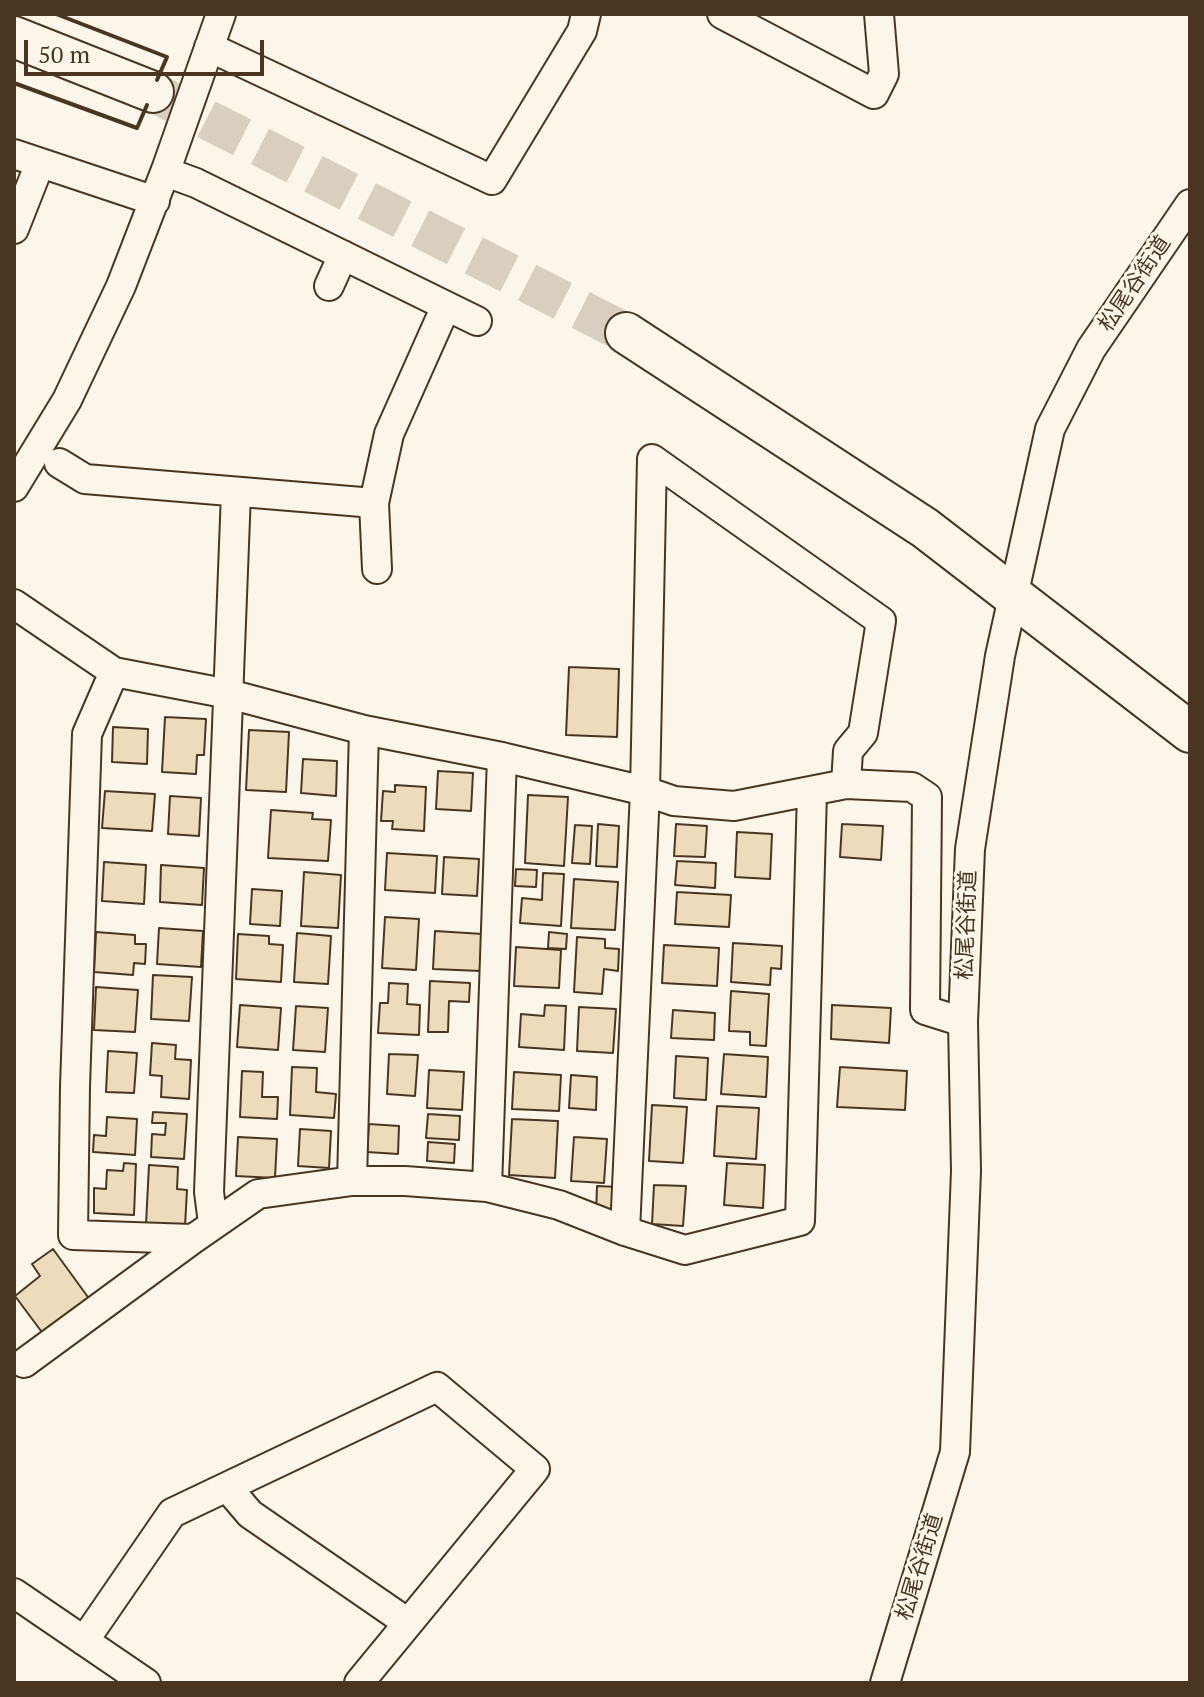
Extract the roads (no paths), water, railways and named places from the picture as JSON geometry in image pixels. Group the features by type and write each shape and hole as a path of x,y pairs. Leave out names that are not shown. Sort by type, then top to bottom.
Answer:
{"street":[{"path":"14,487 67,400 121,286 166,172 221,14"},
{"path":"209,47 492,180 582,31 586,14"},
{"path":"722,14 874,94 884,74 879,14"},
{"path":"14,37 153,92"},
{"path":"14,229 27,159 155,201"},
{"path":"166,172 196,183 477,321"},
{"name":"松尾谷街道","path":"885,1683 955,1452 966,1171 963,1022 970,849 1000,656 1050,429 1091,349 1190,204"},
{"path":"329,286 343,255"},
{"path":"377,569 374,503 389,434 446,306"},
{"path":"626,333 925,528 1190,732"},
{"path":"625,1231 645,791 652,459 881,621 863,733 848,751 846,784"},
{"path":"59,463 85,479 374,503"},
{"path":"203,1231 209,1192 236,493"},
{"path":"14,604 114,672 229,694 364,730 502,757 645,791 674,801 734,806 846,784 912,787 927,797 925,1010 963,1022"},
{"path":"114,672 87,734 75,1071 73,1235 203,1231"},
{"path":"352,1181 364,730"},
{"path":"487,1187 502,757"},
{"path":"24,1363 258,1194 352,1181 487,1187 559,1205 685,1250 800,1221 812,792"},
{"path":"84,1641 172,1513 437,1387 535,1469 359,1683"},
{"path":"227,1487 250,1514 408,1623"},
{"path":"14,1593 146,1683"}],"tunnel":[{"path":"153,92 626,333"}]}
